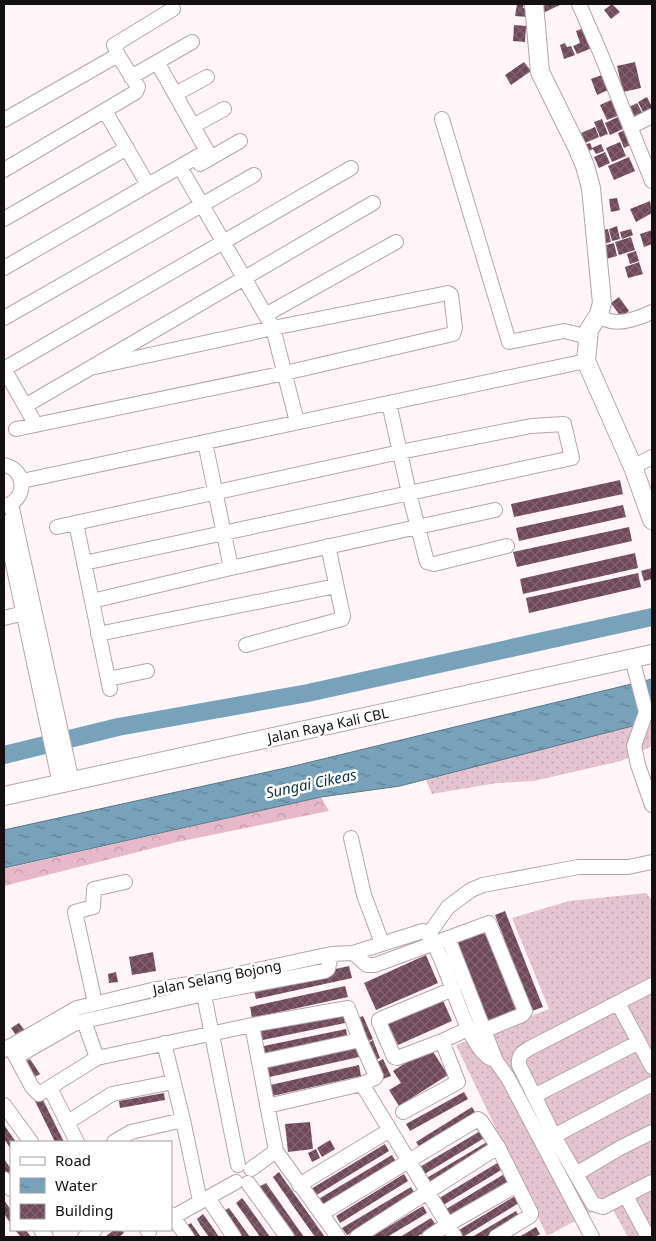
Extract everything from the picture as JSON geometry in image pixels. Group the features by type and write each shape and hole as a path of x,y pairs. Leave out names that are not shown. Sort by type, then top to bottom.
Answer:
{"main road":[{"path":"534,4 540,72 580,154 590,188 602,303 595,322 586,361 633,467 652,520"},
{"name":"Jalan Raya Kali CBL","path":"4,796 634,662 652,654"}],"street":[{"path":"579,4 652,181"},
{"path":"4,170 136,92 138,87 113,46 115,43 173,9"},
{"path":"131,77 192,42"},
{"path":"4,120 118,55"},
{"path":"157,62 207,151 182,170"},
{"path":"175,94 207,77"},
{"path":"193,126 224,109"},
{"path":"106,110 148,185"},
{"path":"630,127 652,116"},
{"path":"442,119 509,342 564,332 604,319 619,322 627,321 652,312"},
{"path":"4,268 148,185 240,141"},
{"path":"4,219 127,148"},
{"path":"36,425 4,369 351,168"},
{"path":"182,170 273,328 297,422"},
{"path":"4,318 254,175"},
{"path":"25,406 373,204"},
{"path":"266,314 396,242"},
{"path":"16,429 286,373 454,334 456,328 451,295 448,293 273,328 90,368"},
{"path":"22,481 586,361"},
{"path":"389,402 426,560 431,564 507,546"},
{"path":"57,527 400,452 532,426 564,424 572,458 84,563"},
{"path":"205,442 231,568"},
{"path":"633,467 652,457"},
{"path":"4,465 17,472 22,481 19,497 7,505 66,783"},
{"path":"92,601 328,546 495,510"},
{"path":"4,522 24,613 48,700"},
{"path":"76,523 109,684 147,671"},
{"path":"246,645 341,620 344,617 328,546"},
{"path":"98,634 336,586"},
{"path":"4,618 24,613"},
{"path":"634,662 646,712 634,746 638,765 652,805"},
{"path":"351,838 364,895 382,943"},
{"path":"483,1037 468,1029 453,989 438,939 448,907 472,890 483,885 578,866 628,867 652,862"},
{"path":"95,1004 75,912 93,907 94,889 125,882"},
{"path":"353,953 370,966 438,939 489,923 525,1010 522,1015 483,1037"},
{"name":"Jalan Selang Bojong","path":"10,1051 77,1008 152,990 202,988 331,954 353,953 423,931 438,939"},
{"path":"438,939 483,1037 508,1078 592,1237"},
{"path":"652,985 521,1054 518,1060 554,1136 590,1199 598,1207 603,1207 652,1182"},
{"path":"238,1165 212,1034 202,988 74,1024 10,1051 36,1092 42,1093 96,1058 164,1043 212,1034 252,1025 353,1007 360,1040 376,1076 373,1080 267,1106"},
{"path":"453,989 379,1020 395,1058 442,1042 468,1029"},
{"path":"618,1002 652,1067"},
{"path":"84,1021 96,1058"},
{"path":"252,1025 276,1151 338,1237"},
{"path":"259,1062 360,1040"},
{"path":"403,1112 458,1082 442,1042"},
{"path":"534,1096 639,1042"},
{"path":"164,1043 204,1200 234,1237"},
{"path":"68,1122 112,1094 173,1082"},
{"path":"362,1084 455,1237"},
{"path":"554,1136 652,1084"},
{"path":"50,1088 78,1141"},
{"path":"4,1105 30,1141"},
{"path":"321,1214 478,1119 498,1147 531,1214 496,1237"},
{"path":"116,1141 131,1132 183,1120"},
{"path":"300,1185 390,1130"},
{"path":"576,1174 652,1132"},
{"path":"357,1237 498,1147"},
{"path":"251,1169 276,1151"},
{"path":"187,1237 172,1216 204,1200 242,1182 252,1177 251,1169 245,1164 238,1165 232,1175 242,1182 287,1237"},
{"path":"429,1237 447,1224 517,1184"},
{"path":"626,1196 649,1233"}],"shaded area":[{"path":"652,721 652,746 621,761 534,781 497,783 432,794 426,780 535,750"},
{"path":"646,893 652,900 652,1237 628,1237 609,1203 547,1236 456,1045 549,1009 512,918 569,901"}],"green space":[{"path":"321,797 329,811 177,842 4,886 4,869"}],"water":[{"name":"Sungai Cikeas","path":"652,679 652,721 400,786 321,797 4,868 4,830 290,767"}],"building":[{"path":"517,4 524,4 523,8 529,9 528,17 515,16"},
{"path":"547,4 562,4 543,13 540,7"},
{"path":"612,4 620,12 611,19 604,10"},
{"path":"514,25 526,26 525,42 513,41"},
{"path":"584,28 592,48 577,54 573,46 580,43 576,31"},
{"path":"565,43 567,47 571,46 575,55 564,59 560,45"},
{"path":"524,62 531,71 511,85 505,75"},
{"path":"635,62 641,88 623,92 617,66"},
{"path":"602,75 608,90 597,95 591,79"},
{"path":"647,97 652,107 652,112 645,116 638,102"},
{"path":"613,99 620,115 607,120 600,105"},
{"path":"637,103 644,116 631,122 625,109"},
{"path":"622,115 627,127 610,135 605,123"},
{"path":"602,119 608,134 600,137 594,122"},
{"path":"595,127 599,137 585,143 581,133"},
{"path":"627,129 634,143 624,148 618,133"},
{"path":"620,142 626,156 612,162 606,148"},
{"path":"590,143 592,148 601,144 604,151 596,154 593,149 587,152 584,145"},
{"path":"605,152 610,163 599,168 594,157"},
{"path":"629,157 635,171 614,180 608,166"},
{"path":"617,198 620,210 611,212 609,199"},
{"path":"650,201 652,213 636,222 630,209"},
{"path":"617,226 620,239 612,241 609,229"},
{"path":"608,229 611,242 603,244 599,231"},
{"path":"631,229 633,235 622,239 620,232"},
{"path":"652,230 652,244 644,247 640,234"},
{"path":"631,237 635,250 619,255 615,242"},
{"path":"614,243 617,256 606,259 602,246"},
{"path":"636,251 639,261 630,264 627,254"},
{"path":"639,262 643,274 628,278 625,267"},
{"path":"619,297 629,311 621,317 611,303"},
{"path":"620,480 623,494 514,517 511,504"},
{"path":"623,505 626,517 519,541 516,528"},
{"path":"629,527 632,541 517,567 513,552"},
{"path":"635,553 638,568 523,594 520,579"},
{"path":"652,568 652,579 644,581 641,571"},
{"path":"638,573 641,587 529,613 526,598"},
{"path":"505,911 543,1007 532,1011 495,915"},
{"path":"485,932 516,1010 485,1022 454,944"},
{"path":"153,952 156,971 132,975 129,957"},
{"path":"426,955 438,983 376,1010 364,983"},
{"path":"349,966 352,978 256,999 253,987"},
{"path":"116,972 118,982 109,983 108,974"},
{"path":"345,986 348,997 252,1018 250,1007"},
{"path":"442,998 452,1021 398,1045 387,1022"},
{"path":"343,1012 345,1023 258,1041 256,1030"},
{"path":"363,1016 373,1039 365,1043 355,1019"},
{"path":"19,1023 26,1032 18,1038 11,1028"},
{"path":"346,1029 348,1040 261,1058 259,1047"},
{"path":"373,1040 380,1058 373,1061 366,1044"},
{"path":"357,1045 359,1057 265,1078 263,1067"},
{"path":"430,1047 448,1075 399,1106 389,1090 401,1083 393,1071"},
{"path":"30,1059 40,1074 31,1079 21,1064"},
{"path":"383,1059 391,1076 383,1079 375,1063"},
{"path":"359,1065 361,1076 268,1097 266,1086"},
{"path":"464,1092 468,1099 410,1131 406,1124"},
{"path":"164,1093 165,1100 120,1108 119,1101"},
{"path":"42,1098 64,1141 55,1141 35,1101"},
{"path":"472,1107 476,1114 420,1148 416,1142"},
{"path":"310,1122 313,1149 288,1152 285,1124"},
{"path":"4,1125 15,1141 10,1141 10,1148 4,1139"},
{"path":"482,1130 486,1137 423,1175 418,1168"},
{"path":"330,1140 335,1149 322,1157 317,1148"},
{"path":"487,1142 491,1149 429,1186 425,1179"},
{"path":"385,1144 389,1151 315,1196 311,1189"},
{"path":"316,1149 320,1158 312,1162 308,1153"},
{"path":"392,1155 396,1162 322,1207 317,1200"},
{"path":"4,1159 10,1168 10,1172 6,1175 4,1172"},
{"path":"499,1162 503,1169 440,1207 436,1200"},
{"path":"279,1172 325,1237 315,1237 293,1206 273,1177"},
{"path":"506,1173 510,1180 447,1218 443,1211"},
{"path":"404,1174 408,1181 340,1223 336,1216"},
{"path":"266,1183 304,1237 294,1237 259,1187"},
{"path":"411,1187 415,1194 347,1235 342,1228"},
{"path":"515,1196 519,1203 463,1237 459,1230"},
{"path":"242,1198 270,1237 260,1237 236,1203"},
{"path":"4,1200 10,1209 10,1223 4,1214"},
{"path":"423,1206 427,1213 409,1224 387,1237 371,1237"},
{"path":"229,1208 250,1237 240,1237 222,1212"},
{"path":"516,1211 520,1218 488,1237 472,1237"},
{"path":"203,1214 219,1237 209,1237 201,1226 197,1219"},
{"path":"431,1218 436,1225 430,1229 416,1237 400,1237"},
{"path":"191,1223 201,1237 191,1237 184,1227"},
{"path":"536,1227 540,1234 535,1237 519,1237"},
{"path":"16,1231 27,1231 31,1237 21,1237"},
{"path":"113,1231 123,1231 124,1233 119,1237 105,1237"}],"waterway":[{"path":"4,755 118,727 308,693 652,617"}]}
